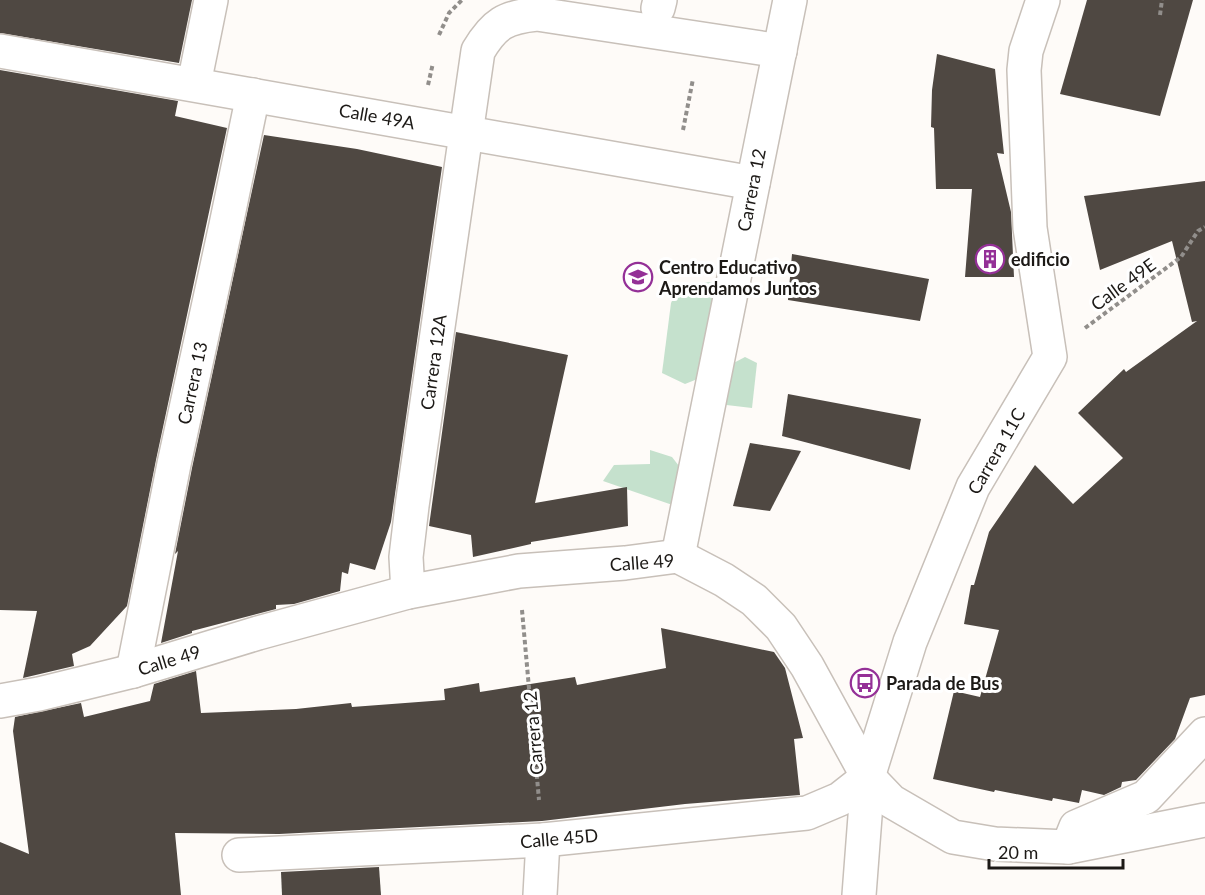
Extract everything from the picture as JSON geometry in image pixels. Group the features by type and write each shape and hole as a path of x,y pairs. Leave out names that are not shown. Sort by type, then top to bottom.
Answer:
{"street":[{"path":"194,84 211,0"},
{"name":"Carrera 12","path":"678,556 789,0"},
{"path":"1043,0 1026,51 1024,70 1030,228 1050,357"},
{"name":"Carrera 12A","path":"408,592 406,557 412,506 478,51 488,35 501,23 517,16 537,14 701,37 780,51"},
{"name":"Calle 49A","path":"0,51 753,183"},
{"name":"Carrera 13","path":"133,671 252,94"},
{"name":"Carrera 11C","path":"859,895 868,777 910,642 973,487 1050,357"},
{"name":"Calle 49","path":"0,701 133,671 258,633 408,592 519,571 625,563 678,556 724,580 754,600 781,627 807,666 868,777 891,801 953,837 995,844 1068,847 1205,820"},
{"path":"1068,847 1076,827 1146,797 1205,734"},
{"name":"Calle 45D","path":"239,855 543,840 807,813 840,799 868,777"},
{"path":"540,895 543,840"}],"path":[{"path":"1160,15 1162,0"},
{"path":"675,169 701,37"},
{"name":"Calle 49E","path":"1050,357 1075,335 1181,257 1198,231 1205,227"},
{"name":"Carrera 12","path":"519,571 543,840"}],"green space":[{"path":"712,282 728,300 715,372 685,384 662,373 671,303 680,284"},
{"path":"745,357 757,363 752,408 718,404 726,367"},
{"path":"650,450 672,457 689,479 684,509 603,481 614,465 650,464"}],"building":[{"path":"0,0 192,0 179,63 0,33"},
{"path":"1087,0 1193,0 1160,116 1060,94"},
{"path":"937,54 995,69 1004,154 997,153 1011,212 1014,277 965,277 972,189 936,189 934,128 931,127 932,90"},
{"path":"0,70 178,101 175,116 227,128 127,606 90,646 72,654 74,666 23,678 37,611 0,610"},
{"path":"264,135 357,149 442,167 391,522 375,570 350,563 348,574 342,572 340,591 294,604 276,605 276,609 192,631 192,633 161,643 192,468"},
{"path":"1205,181 1205,695 1190,698 1175,739 1136,780 1122,782 1121,787 1104,795 1082,790 1079,803 1053,798 1052,801 995,790 994,792 933,779 954,691 980,697 999,630 964,624 971,585 974,585 989,532 1035,465 1073,504 1123,458 1078,413 1124,369 1126,372 1197,321 1192,322 1172,241 1100,270 1084,196"},
{"path":"792,254 929,279 920,321 788,300"},
{"path":"456,332 568,355 535,503 627,487 628,526 531,542 531,544 473,557 471,535 429,526"},
{"path":"788,394 921,419 910,470 782,436"},
{"path":"750,443 801,451 770,511 733,506"},
{"path":"661,628 774,652 785,668 803,738 794,739 800,795 685,804 542,821 279,834 175,833 181,895 0,895 0,842 29,854 13,731 15,717 81,703 84,717 150,701 154,684 196,671 201,713 296,709 351,703 352,707 445,700 444,689 479,683 480,692 575,677 577,685 666,668"},
{"path":"379,867 381,895 282,895 281,872"}],"place":[{"name":"edificio","path":"990,259"},
{"name":"Centro Educativo Aprendamos Juntos","path":"638,277"},
{"name":"Parada de Bus","path":"865,683"}]}
